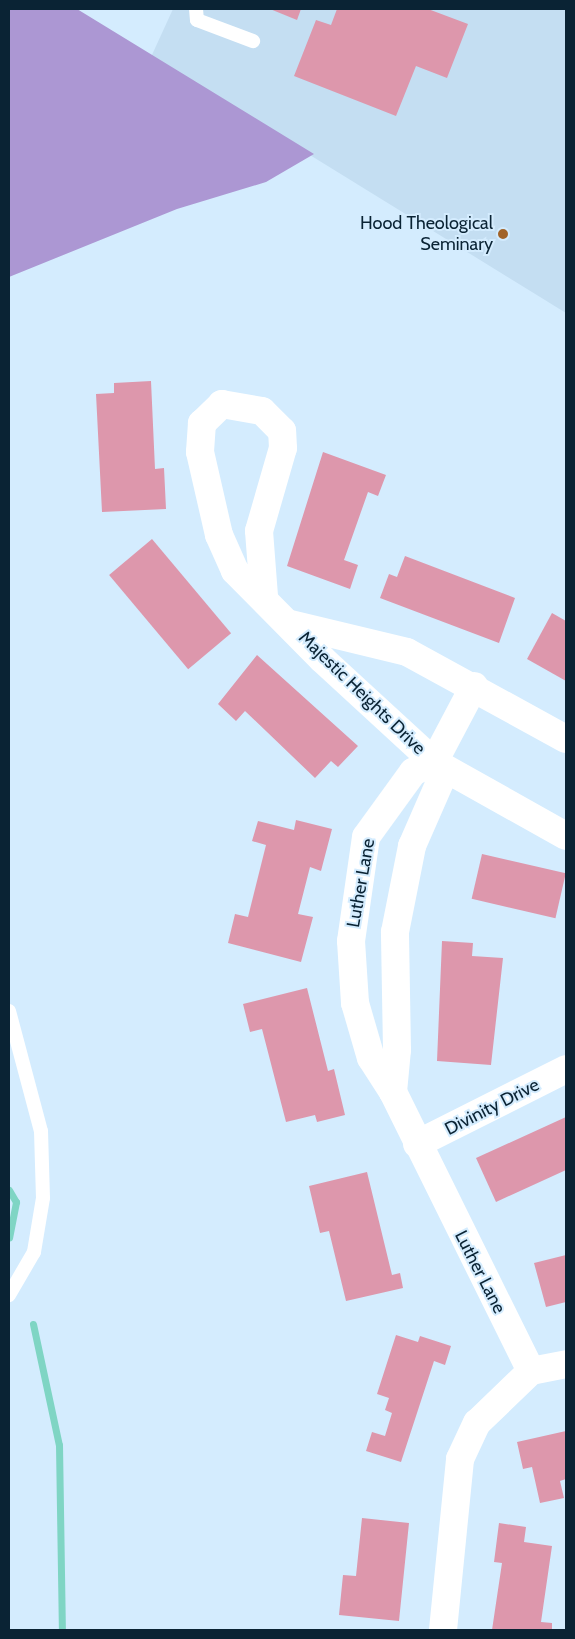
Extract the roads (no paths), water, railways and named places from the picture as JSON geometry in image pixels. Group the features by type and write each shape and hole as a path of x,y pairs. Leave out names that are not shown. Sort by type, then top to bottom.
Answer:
{"street":[{"name":"Majestic Heights Drive","path":"264,596 259,531 283,448 282,432 262,411 222,404 202,423 205,487 236,571 264,596 322,659 434,762 566,836"},
{"name":"Majestic Heights Drive","path":"290,624 407,652 474,686 566,739"},
{"name":"Majestic Heights Drive","path":"434,762 474,686"},
{"name":"Luther Lane","path":"434,762 414,772 366,837 357,885 351,941 355,1003 371,1058 393,1092 417,1144 531,1371"},
{"path":"393,1092 397,1050 395,932 412,846 440,782 434,762"},
{"name":"Divinity Drive","path":"417,1144 566,1069"},
{"path":"443,1630 460,1459 477,1423 531,1371 566,1364"}],"lane":[{"path":"196,9 197,20 253,40"},
{"path":"9,1011 41,1131 44,1198 34,1252 9,1295"}],"waterway":[{"path":"9,1190 16,1202 9,1237"},
{"path":"33,1324 59,1445 62,1630"}],"place":[{"name":"Hood Theological Seminary","path":"503,234"}]}
